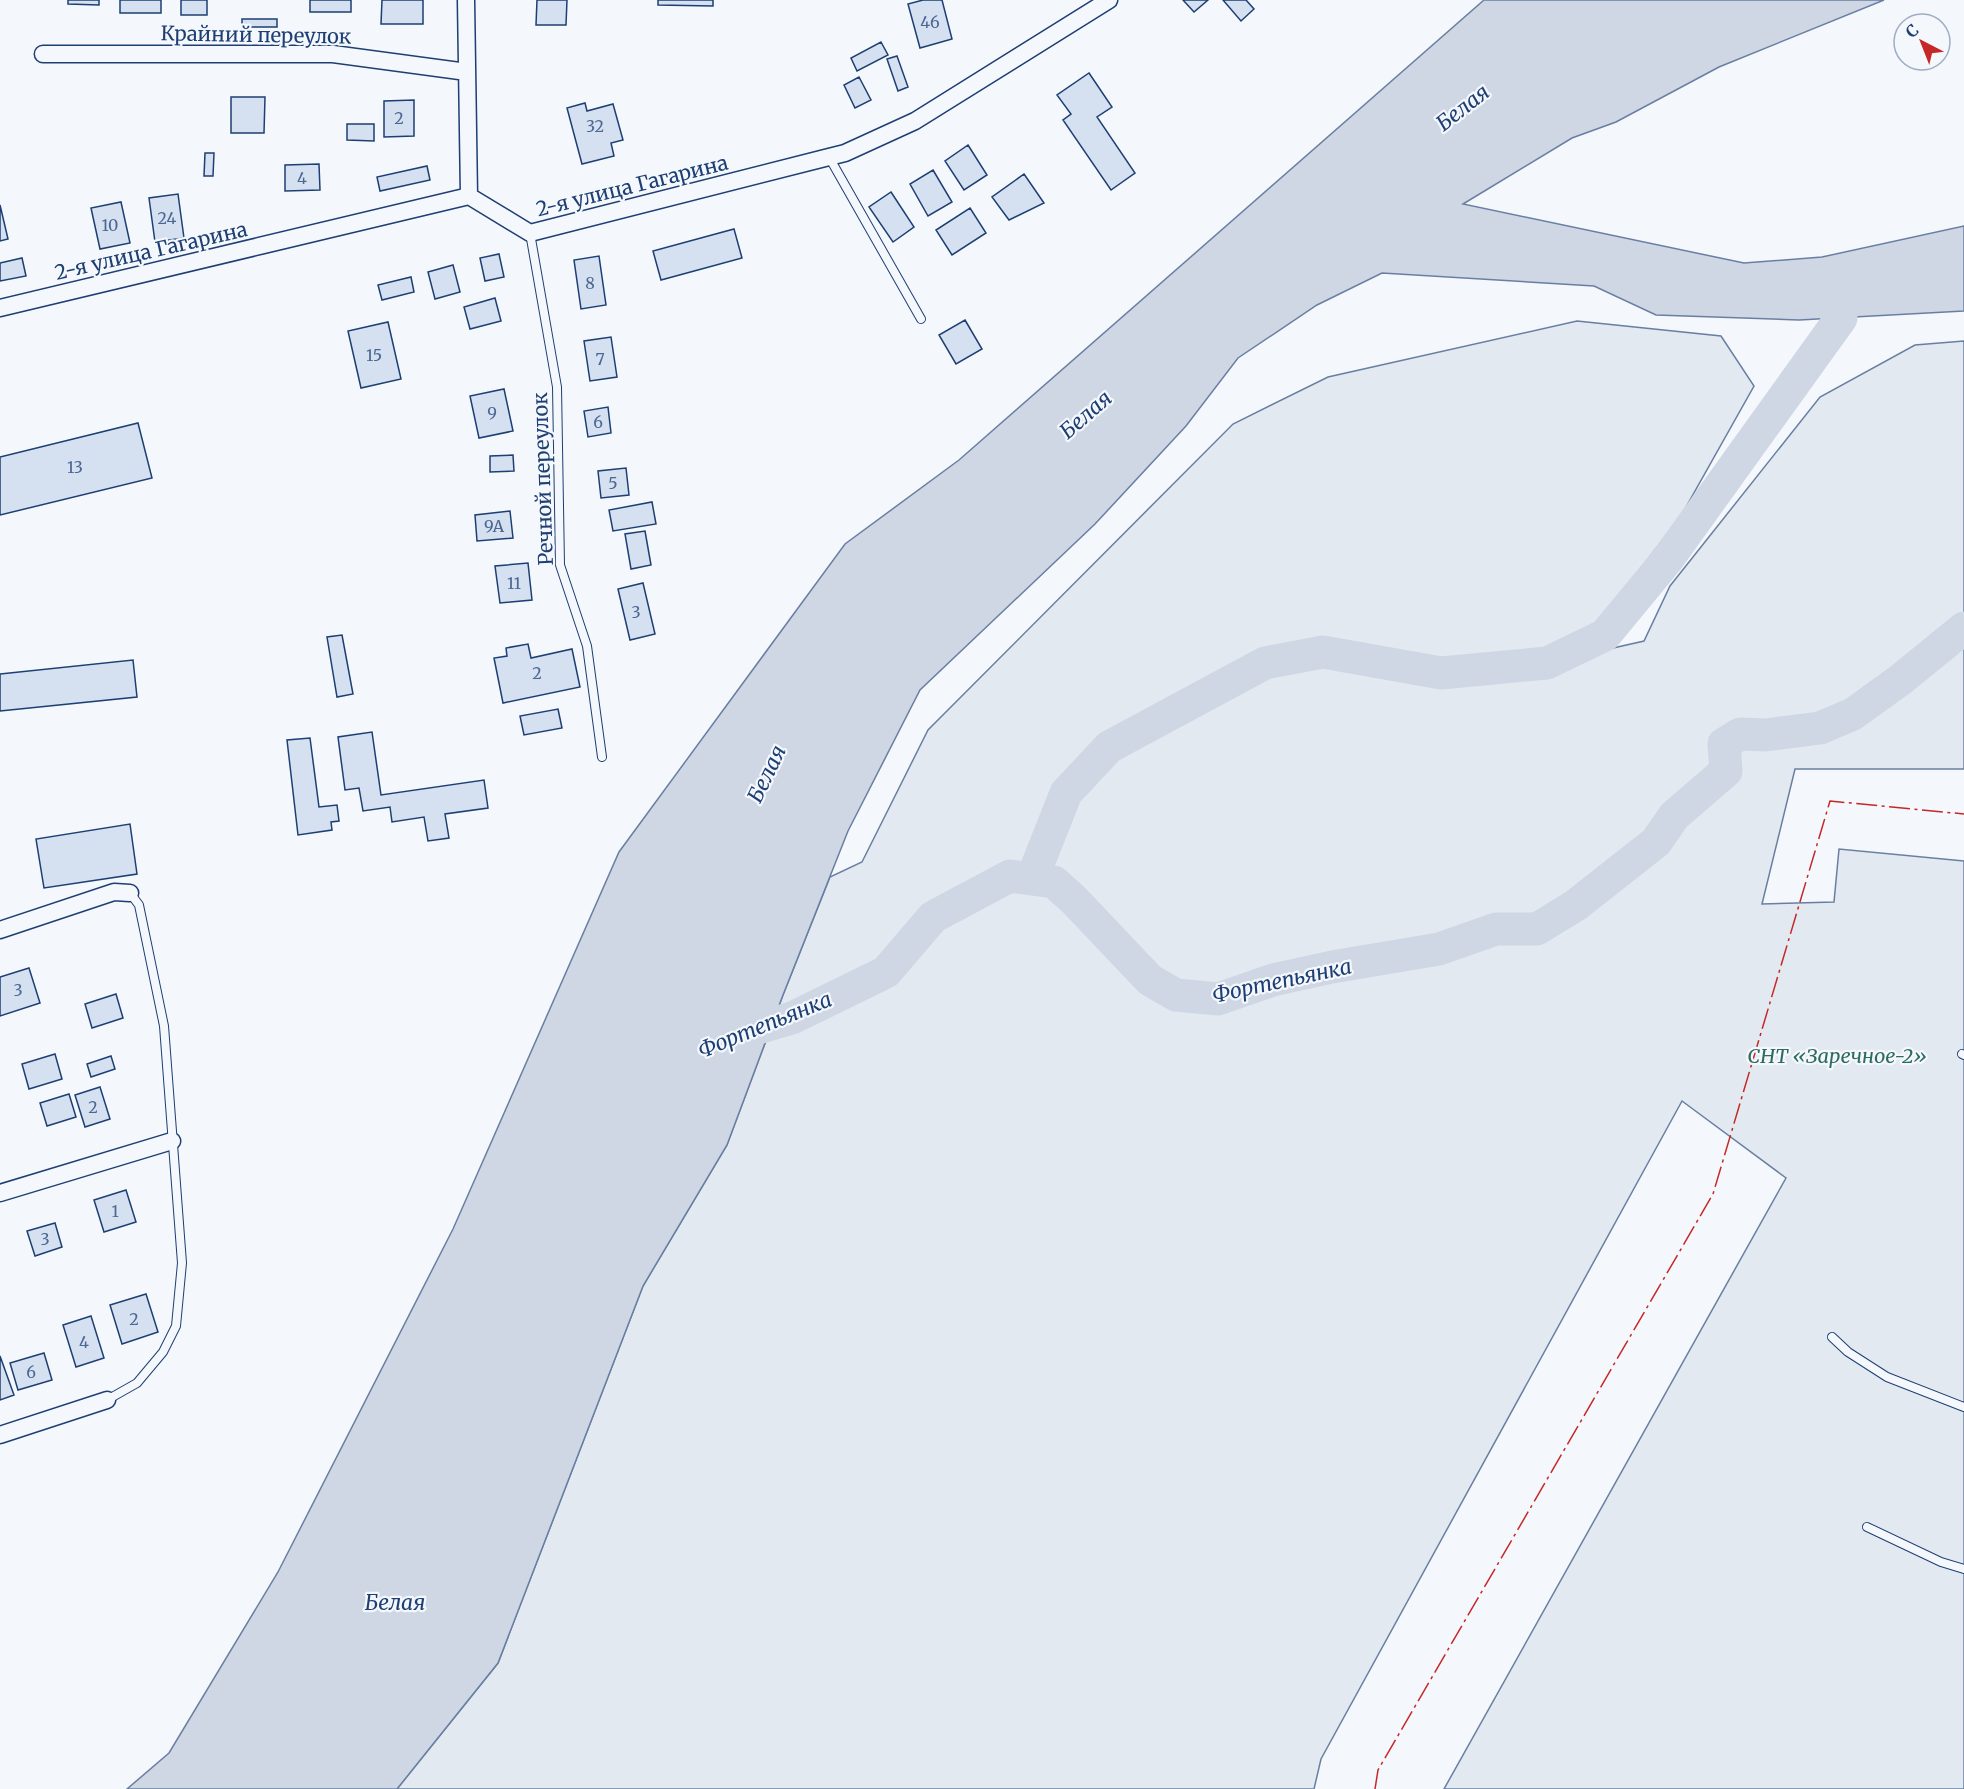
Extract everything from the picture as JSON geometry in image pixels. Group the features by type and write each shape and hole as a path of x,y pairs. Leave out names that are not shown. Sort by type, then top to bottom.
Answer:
{"street":[{"path":"466,0 470,196"},
{"name":"2-я улица Гагарина","path":"0,309 470,196 530,233 845,153 915,121 1109,0"},
{"name":"Крайний переулок","path":"43,54 333,54 467,72"},
{"path":"0,930 114,892 130,893"},
{"path":"0,1194 172,1141"},
{"path":"0,1435 107,1400"}],"lane":[{"path":"829,157 921,319"},
{"name":"Речной переулок","path":"530,233 557,387 560,565 587,646 602,757"},
{"path":"107,1400 137,1383 163,1352 176,1326 182,1263 164,1026 139,905 130,893"},
{"path":"1832,1337 1848,1352 1887,1377 1964,1407"},
{"path":"1868,1527 1941,1562 1964,1569"}],"green space":[{"name":"СНТ «Заречное-2»","path":"1577,321 1721,336 1754,386 1681,516 1573,657 1644,641 1670,586 1820,397 1915,345 1964,341 1964,769 1795,769 1762,904 1834,902 1839,849 1964,861 1964,1789 1444,1789 1786,1178 1682,1101 1321,1759 1314,1789 397,1789 498,1663 643,1286 727,1145 830,877 862,862 928,730 1233,424 1328,377"}],"water":[{"name":"Белая","path":"1484,0 1884,0 1719,67 1616,122 1572,138 1463,204 1744,263 1822,257 1964,226 1964,311 1799,320 1656,315 1594,286 1382,273 1317,305 1238,358 1186,426 1095,524 920,690 848,831 727,1145 643,1286 498,1663 397,1789 127,1789 169,1753 278,1572 453,1229 619,852 845,544 959,460"}],"building":[{"path":"68,0 99,0 99,5 68,4"},
{"path":"120,0 161,0 161,13 120,13"},
{"path":"181,0 207,0 207,15 181,15"},
{"path":"310,0 351,0 351,12 310,12"},
{"path":"382,0 423,0 423,24 381,24"},
{"path":"537,0 567,0 566,25 536,25"},
{"path":"658,0 713,0 713,6 658,5"},
{"path":"923,0 942,0 952,39 920,48 908,4"},
{"path":"1183,0 1208,0 1194,12"},
{"path":"1223,0 1246,0 1254,9 1241,21"},
{"path":"242,19 277,19 277,27 242,27"},
{"path":"881,42 888,55 857,71 851,58"},
{"path":"897,56 908,87 898,91 887,59"},
{"path":"1089,73 1112,107 1097,117 1135,173 1111,190 1063,120 1071,114 1057,95"},
{"path":"859,77 871,100 855,108 844,85"},
{"path":"231,97 265,97 264,133 231,133"},
{"path":"414,100 414,136 384,137 384,101"},
{"path":"585,103 587,111 613,104 623,140 611,143 614,156 582,164 567,108"},
{"path":"347,124 374,124 374,141 347,140"},
{"path":"968,145 987,175 964,190 945,161"},
{"path":"205,153 214,153 213,176 204,176"},
{"path":"319,164 320,190 285,191 285,165"},
{"path":"427,166 430,180 380,191 377,177"},
{"path":"933,170 952,202 928,216 910,184"},
{"path":"1024,174 1044,203 1009,220 992,197"},
{"path":"891,192 914,227 893,242 869,207"},
{"path":"178,194 184,238 155,242 149,198"},
{"path":"121,202 130,243 100,249 91,208"},
{"path":"0,205 8,239 0,241"},
{"path":"970,208 986,233 952,255 936,230"},
{"path":"734,229 742,258 661,280 653,251"},
{"path":"499,254 504,277 485,281 480,258"},
{"path":"599,256 606,305 581,309 574,260"},
{"path":"22,258 26,276 0,281 0,263"},
{"path":"453,265 460,292 435,299 428,272"},
{"path":"411,277 414,292 382,300 378,285"},
{"path":"495,298 501,321 470,329 464,307"},
{"path":"965,320 982,349 956,364 939,335"},
{"path":"388,322 401,379 361,388 348,331"},
{"path":"611,337 617,377 590,381 584,341"},
{"path":"504,389 513,431 479,438 470,396"},
{"path":"608,407 611,433 588,437 584,411"},
{"path":"138,423 152,478 0,515 0,457"},
{"path":"513,455 514,471 490,472 490,456"},
{"path":"626,468 629,495 601,498 598,471"},
{"path":"652,502 656,524 613,531 609,510"},
{"path":"510,511 513,538 477,541 475,515"},
{"path":"645,531 651,565 631,569 625,534"},
{"path":"528,563 532,600 500,603 495,566"},
{"path":"643,583 655,634 630,640 618,589"},
{"path":"342,635 353,694 337,697 327,637"},
{"path":"528,644 531,658 572,649 580,687 503,703 494,658 507,656 506,648"},
{"path":"133,660 137,697 0,711 0,674"},
{"path":"558,709 562,728 524,735 520,716"},
{"path":"372,732 381,795 484,780 488,808 445,814 449,838 428,841 424,817 392,822 390,807 363,811 359,788 345,790 338,737"},
{"path":"310,738 319,807 337,805 339,821 331,822 332,830 298,835 287,740"},
{"path":"130,824 137,874 44,888 36,839"},
{"path":"29,968 40,1003 0,1016 0,977"},
{"path":"116,994 123,1018 92,1028 85,1004"},
{"path":"55,1054 62,1079 29,1089 22,1064"},
{"path":"111,1056 115,1069 91,1077 87,1064"},
{"path":"100,1087 110,1119 85,1127 75,1095"},
{"path":"69,1094 76,1117 47,1126 40,1103"},
{"path":"126,1190 136,1222 104,1232 94,1200"},
{"path":"55,1223 62,1247 35,1256 27,1231"},
{"path":"146,1294 158,1332 122,1344 110,1305"},
{"path":"91,1316 104,1358 76,1367 63,1325"},
{"path":"44,1353 52,1380 18,1390 10,1363"},
{"path":"0,1356 14,1395 0,1400"}],"waterway":[{"path":"1032,879 1066,793 1109,747 1265,663 1323,652 1441,673 1547,663 1605,635 1667,560 1841,318"},
{"name":"Фортепьянка","path":"730,1036 792,1018 886,972 933,917 1010,876 1054,882 1150,980 1176,995 1218,999 1273,980 1332,967 1439,949 1496,929 1537,929 1576,905 1656,842 1674,816 1726,771 1724,744 1740,734 1765,735 1820,728 1853,714 1900,680 1964,628"}],"power":[{"path":"1375,1789 1378,1770 1713,1194 1830,801 1964,814"}]}
